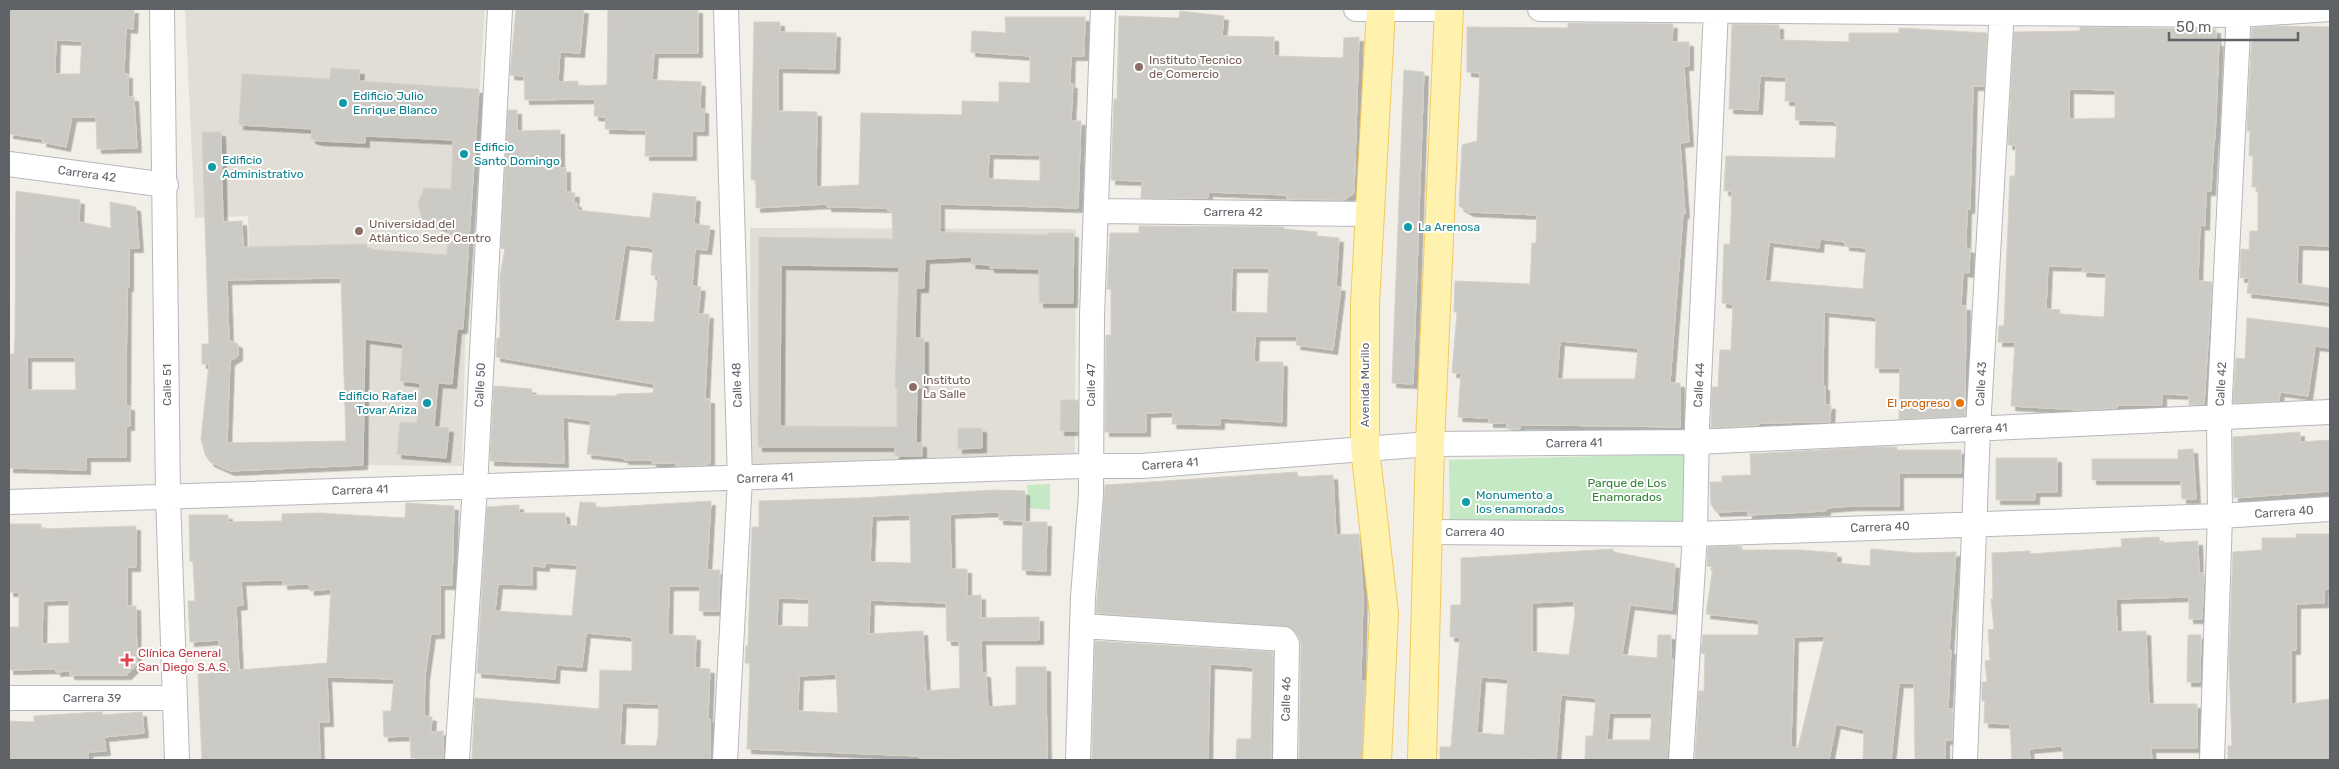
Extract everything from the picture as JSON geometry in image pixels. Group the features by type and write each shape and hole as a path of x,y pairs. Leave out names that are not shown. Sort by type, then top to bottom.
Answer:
{"main road":[{"name":"Avenida Murillo","path":"1377,760 1384,614 1365,448 1365,304 1382,9"},
{"path":"1422,760 1430,444 1449,9"}],"street":[{"name":"Calle 51","path":"162,9 166,185 168,496 178,760"},
{"name":"Calle 50","path":"457,760 475,487 500,9"},
{"name":"Calle 48","path":"725,760 740,479 726,9"},
{"name":"Calle 47","path":"1078,760 1082,626 1091,466 1092,316 1103,9"},
{"path":"1382,9 1437,9"},
{"path":"1540,9 2239,12 2330,9"},
{"name":"Calle 44","path":"1681,760 1695,534 1697,442 1716,10"},
{"name":"Calle 43","path":"1965,760 1978,429 2002,11"},
{"name":"Calle 42","path":"2212,760 2220,516 2219,417 2239,12"},
{"name":"Carrera 42","path":"9,164 166,185"},
{"name":"Carrera 42","path":"1096,211 1369,214"},
{"name":"Carrera 41","path":"9,502 1091,466 1142,466 1430,444 1697,442 2330,412"},
{"name":"Carrera 40","path":"1429,532 1695,534 2220,516 2330,509"},
{"name":"Calle 46","path":"1082,626 1284,639 1287,644 1285,760"},
{"name":"Carrera 39","path":"9,698 175,698"}],"shaded area":[{"name":"Universidad del Atlántico Sede Centro","path":"185,9 485,9 467,272 462,466 363,465 367,244 249,247 248,216 195,218"},
{"name":"Instituto La Salle","path":"750,228 1076,229 1075,459 751,469"}],"green space":[{"name":"Parque de Los Enamorados","path":"1685,454 1684,525 1450,526 1449,460"},
{"path":"1050,484 1050,510 1029,508 1027,485"}],"building":[{"path":"9,9 134,9 133,29 126,28 124,74 128,74 128,97 134,97 137,148 97,149 96,117 72,117 66,147 42,142 43,139 9,134","holes":["56,40 82,41 80,74 55,74"]},
{"path":"516,9 584,9 580,53 560,52 558,82 578,81 578,86 607,85 608,9 698,9 698,53 654,53 652,80 701,82 700,109 704,109 704,131 692,131 692,156 645,156 646,130 605,129 606,117 594,116 595,99 525,100 524,76 510,75"},
{"path":"1180,11 1224,16 1222,36 1274,37 1274,56 1343,58 1344,38 1359,37 1354,193 1344,200 1287,199 1287,195 1208,192 1208,198 1141,198 1142,181 1111,180 1114,99 1117,99 1119,16 1179,18"},
{"path":"1005,17 1085,17 1084,56 1071,56 1070,84 1073,84 1071,121 1081,121 1078,208 940,204 940,232 1048,235 1048,233 1074,233 1073,303 1039,303 1039,269 990,268 990,265 971,264 972,257 925,259 924,288 916,288 915,338 924,338 924,388 917,388 916,443 922,443 922,456 895,456 895,447 758,447 759,237 893,239 892,211 888,211 888,208 827,207 827,204 756,208 756,180 751,180 754,22 780,22 780,32 836,33 835,69 778,68 778,111 817,112 816,187 859,185 861,113 962,115 962,101 999,102 999,82 1030,83 1030,56 971,52 972,31 1006,33","holes":["989,154 1040,155 1040,181 988,179","781,265 899,267 895,388 897,388 897,427 780,426"]},
{"path":"1568,23 1673,24 1672,42 1689,42 1689,66 1684,66 1689,142 1680,143 1685,214 1683,214 1670,383 1680,383 1680,427 1520,425 1520,429 1507,429 1507,423 1489,423 1489,418 1458,417 1461,373 1452,373 1457,312 1454,312 1455,281 1530,284 1532,243 1536,243 1537,215 1469,212 1459,206 1462,145 1477,141 1480,73 1467,72 1467,27 1568,28","holes":["1560,341 1638,348 1635,379 1557,379"]},
{"path":"1732,24 1779,25 1779,40 1849,42 1849,33 1899,33 1899,28 1987,33 1984,86 1973,86 1970,209 1967,209 1966,248 1970,249 1969,273 1963,272 1961,306 1966,306 1965,416 1899,419 1900,368 1875,368 1876,317 1824,312 1823,386 1825,386 1825,405 1831,405 1830,422 1758,423 1759,425 1711,428 1712,387 1718,387 1720,350 1731,350 1733,304 1722,303 1724,244 1730,245 1732,191 1724,191 1726,156 1835,158 1837,124 1834,121 1795,120 1796,101 1785,101 1786,77 1760,76 1758,110 1729,109","holes":["1820,239 1845,242 1845,246 1866,248 1863,289 1765,281 1769,242 1819,248"]},
{"path":"2277,26 2330,27 2330,246 2298,245 2297,284 2330,288 2330,302 2247,293 2249,278 2240,278 2241,249 2249,250 2250,231 2258,231 2258,187 2252,187 2253,156 2249,156 2250,131 2247,131 2252,28"},
{"path":"2080,27 2216,29 2216,42 2219,42 2215,140 2211,191 2206,191 2205,226 2200,225 2198,281 2212,282 2204,404 2189,405 2189,395 2162,394 2162,405 2117,405 2117,408 2080,410 2011,406 2015,342 1998,342 1999,326 2004,326 2010,176 2015,176 2016,145 2008,145 2014,32 2080,31","holes":["2069,89 2115,90 2115,118 2069,119","2048,266 2083,267 2082,272 2106,273 2104,317 2060,314 2060,310 2046,309"]},
{"path":"331,68 360,70 359,81 479,89 463,329 457,329 452,384 438,383 434,427 449,428 446,458 397,454 400,422 417,423 420,383 400,381 403,344 365,339 363,465 230,471 210,462 205,454 201,439 209,364 202,364 202,344 209,344 202,132 221,132 223,222 242,221 243,247 367,244 367,249 447,255 448,229 422,220 418,203 424,188 451,189 453,140 365,136 365,143 318,141 311,139 312,129 239,125 242,74 330,79","holes":["341,278 346,441 227,443 230,361 238,356 238,344 229,340 227,280"]},
{"name":"La Arenosa","path":"1404,70 1424,72 1413,384 1392,383"},
{"path":"508,110 517,110 517,131 560,130 560,168 566,168 566,192 575,193 574,203 577,203 577,210 650,218 653,193 696,197 694,224 710,226 707,250 695,249 692,286 701,287 698,314 709,314 705,399 710,399 710,462 708,465 676,466 676,463 652,463 652,460 624,460 624,458 587,454 591,421 563,417 564,463 490,461 494,386 532,389 531,395 617,396 617,394 653,393 654,384 496,357 497,338 500,338 500,276 505,249 501,248","holes":["625,245 653,248 651,275 658,276 654,322 614,321"]},
{"path":"16,191 80,200 79,222 111,228 110,202 136,207 139,248 129,248 129,287 127,287 126,406 130,406 130,426 126,426 126,457 86,457 86,470 9,468 9,354 14,354","holes":["27,357 75,357 76,390 27,390"]},
{"path":"1139,226 1284,227 1284,229 1317,232 1317,236 1339,238 1336,286 1341,287 1333,350 1296,345 1297,336 1255,336 1254,362 1283,362 1282,422 1220,418 1220,425 1172,424 1173,412 1146,413 1146,432 1105,432 1106,335 1111,335 1111,289 1107,289 1110,233 1139,233","holes":["1232,268 1269,268 1267,313 1231,312"]},
{"path":"2247,318 2330,328 2330,348 2315,346 2308,396 2280,392 2279,401 2233,403 2236,358 2245,359"},
{"path":"1061,400 1078,400 1078,431 1060,431"},
{"path":"958,428 982,428 982,448 958,449"},
{"path":"2300,432 2300,442 2330,440 2330,491 2234,498 2233,437"},
{"path":"1897,447 1897,450 1961,450 1961,473 1899,473 1899,506 1853,506 1826,508 1826,511 1748,515 1748,511 1716,512 1711,504 1710,482 1722,482 1722,476 1751,475 1750,454"},
{"path":"2193,449 2196,499 2182,499 2181,480 2092,480 2092,459 2178,459 2178,450"},
{"path":"1996,458 2057,458 2057,492 2035,492 2035,500 1996,500"},
{"path":"1297,472 1298,477 1333,475 1336,535 1359,534 1363,597 1361,681 1365,681 1362,760 1299,760 1301,644 1299,637 1291,627 1096,613 1105,485"},
{"path":"993,490 1025,491 1025,521 999,520 999,512 950,514 951,569 967,569 967,596 981,595 981,618 1039,617 1039,640 981,640 982,673 986,673 988,707 1016,705 1016,667 1046,667 1047,760 919,758 919,756 747,749 750,663 745,663 746,646 748,646 752,527 759,527 759,501 859,498","holes":["910,515 911,563 870,562 872,516","778,598 809,599 808,627 777,626","870,600 946,603 947,641 959,641 960,688 926,691 923,631 869,634","836,674 838,713 798,711 799,676"]},
{"path":"711,501 707,570 720,570 719,611 699,611 700,586 669,586 668,635 696,636 695,668 710,669 708,719 710,719 710,760 472,760 475,698 599,709 600,670 632,671 632,637 586,633 582,667 556,665 555,679 477,673 487,507 519,505 519,513 565,513 566,525 577,526 580,502 596,503 595,508","holes":["545,563 577,565 572,616 495,611 498,584 532,585 532,566 545,567","622,703 659,704 656,746 620,745"]},
{"path":"406,503 454,506 452,585 440,585 440,634 431,634 425,676 424,716 432,717 431,732 443,731 443,758 411,758 410,736 384,737 383,711 391,711 394,679 327,677 329,722 319,722 320,760 202,760 198,674 221,672 219,640 190,642 188,601 195,601 193,562 190,561 189,515 228,515 228,522 282,521 282,514 319,513 405,518","holes":["283,580 283,585 309,584 310,591 331,589 327,663 239,670 236,606 243,605 241,581"]},
{"path":"1023,522 1047,522 1046,571 1022,570"},
{"path":"9,524 41,524 41,529 136,526 136,567 127,567 127,606 136,606 137,665 127,675 70,675 70,671 56,672 56,669 9,670 9,627 19,627 19,592 9,592","holes":["69,600 69,643 42,644 43,601"]},
{"path":"2296,534 2330,534 2330,589 2324,589 2324,603 2296,604 2296,650 2291,650 2291,704 2330,699 2330,760 2228,760 2228,746 2232,746 2229,662 2233,552 2262,550 2262,538 2296,538"},
{"path":"2159,537 2160,543 2198,541 2199,573 2204,573 2202,619 2189,619 2189,597 2116,599 2117,632 2146,631 2149,704 2197,704 2197,748 2151,748 2152,760 2064,760 2062,746 2029,749 2030,760 2012,760 2010,724 1984,723 1985,701 1982,701 1982,682 1987,682 1985,661 1990,660 1988,630 1994,629 1991,599 1993,599 1992,553 2030,551 2030,554 2122,547 2121,539"},
{"path":"1736,546 1742,547 1742,550 1802,550 1837,553 1836,563 1870,566 1871,549 1916,553 1956,552 1949,650 1951,650 1948,709 1953,709 1952,740 1945,740 1945,760 1915,760 1914,683 1899,683 1891,760 1863,760 1864,730 1836,724 1829,760 1695,760 1699,691 1704,691 1705,654 1701,653 1703,635 1758,635 1759,620 1706,614 1713,567 1707,566 1708,547","holes":["1825,636 1798,748 1791,747 1794,637"]},
{"path":"1613,549 1614,552 1675,564 1672,610 1630,605 1622,655 1657,658 1658,635 1671,635 1671,659 1673,659 1667,760 1585,760 1586,736 1593,736 1596,698 1561,695 1556,760 1521,758 1521,760 1440,760 1440,747 1451,747 1460,637 1450,637 1451,605 1461,605 1461,558","holes":["1574,601 1575,615 1569,655 1532,652 1532,603","1481,677 1508,679 1504,735 1477,733","1609,713 1652,713 1650,740 1607,740"]},
{"path":"2188,635 2201,635 2200,682 2187,682"},
{"path":"1095,641 1273,652 1271,760 1236,760 1237,739 1251,739 1253,667 1210,664 1208,760 1092,760"},
{"path":"102,712 102,715 142,712 144,733 104,737 106,751 88,752 88,760 9,760 9,721 34,722 34,716"}],"place":[{"name":"Instituto Tecnico de Comercio","path":"1139,67"},
{"name":"Edificio Julio Enrique Blanco","path":"343,103"},
{"name":"Edificio Santo Domingo","path":"464,154"},
{"name":"Edificio Administrativo","path":"212,167"},
{"name":"La Arenosa","path":"1408,227"},
{"name":"Universidad del Atlántico Sede Centro","path":"359,231"},
{"name":"Instituto La Salle","path":"913,387"},
{"name":"Edificio Rafael Tovar Ariza","path":"427,403"},
{"name":"El progreso","path":"1960,403"},
{"name":"Monumento a los enamorados","path":"1466,502"},
{"name":"Clínica General San Diego S.A.S.","path":"127,660"}]}
